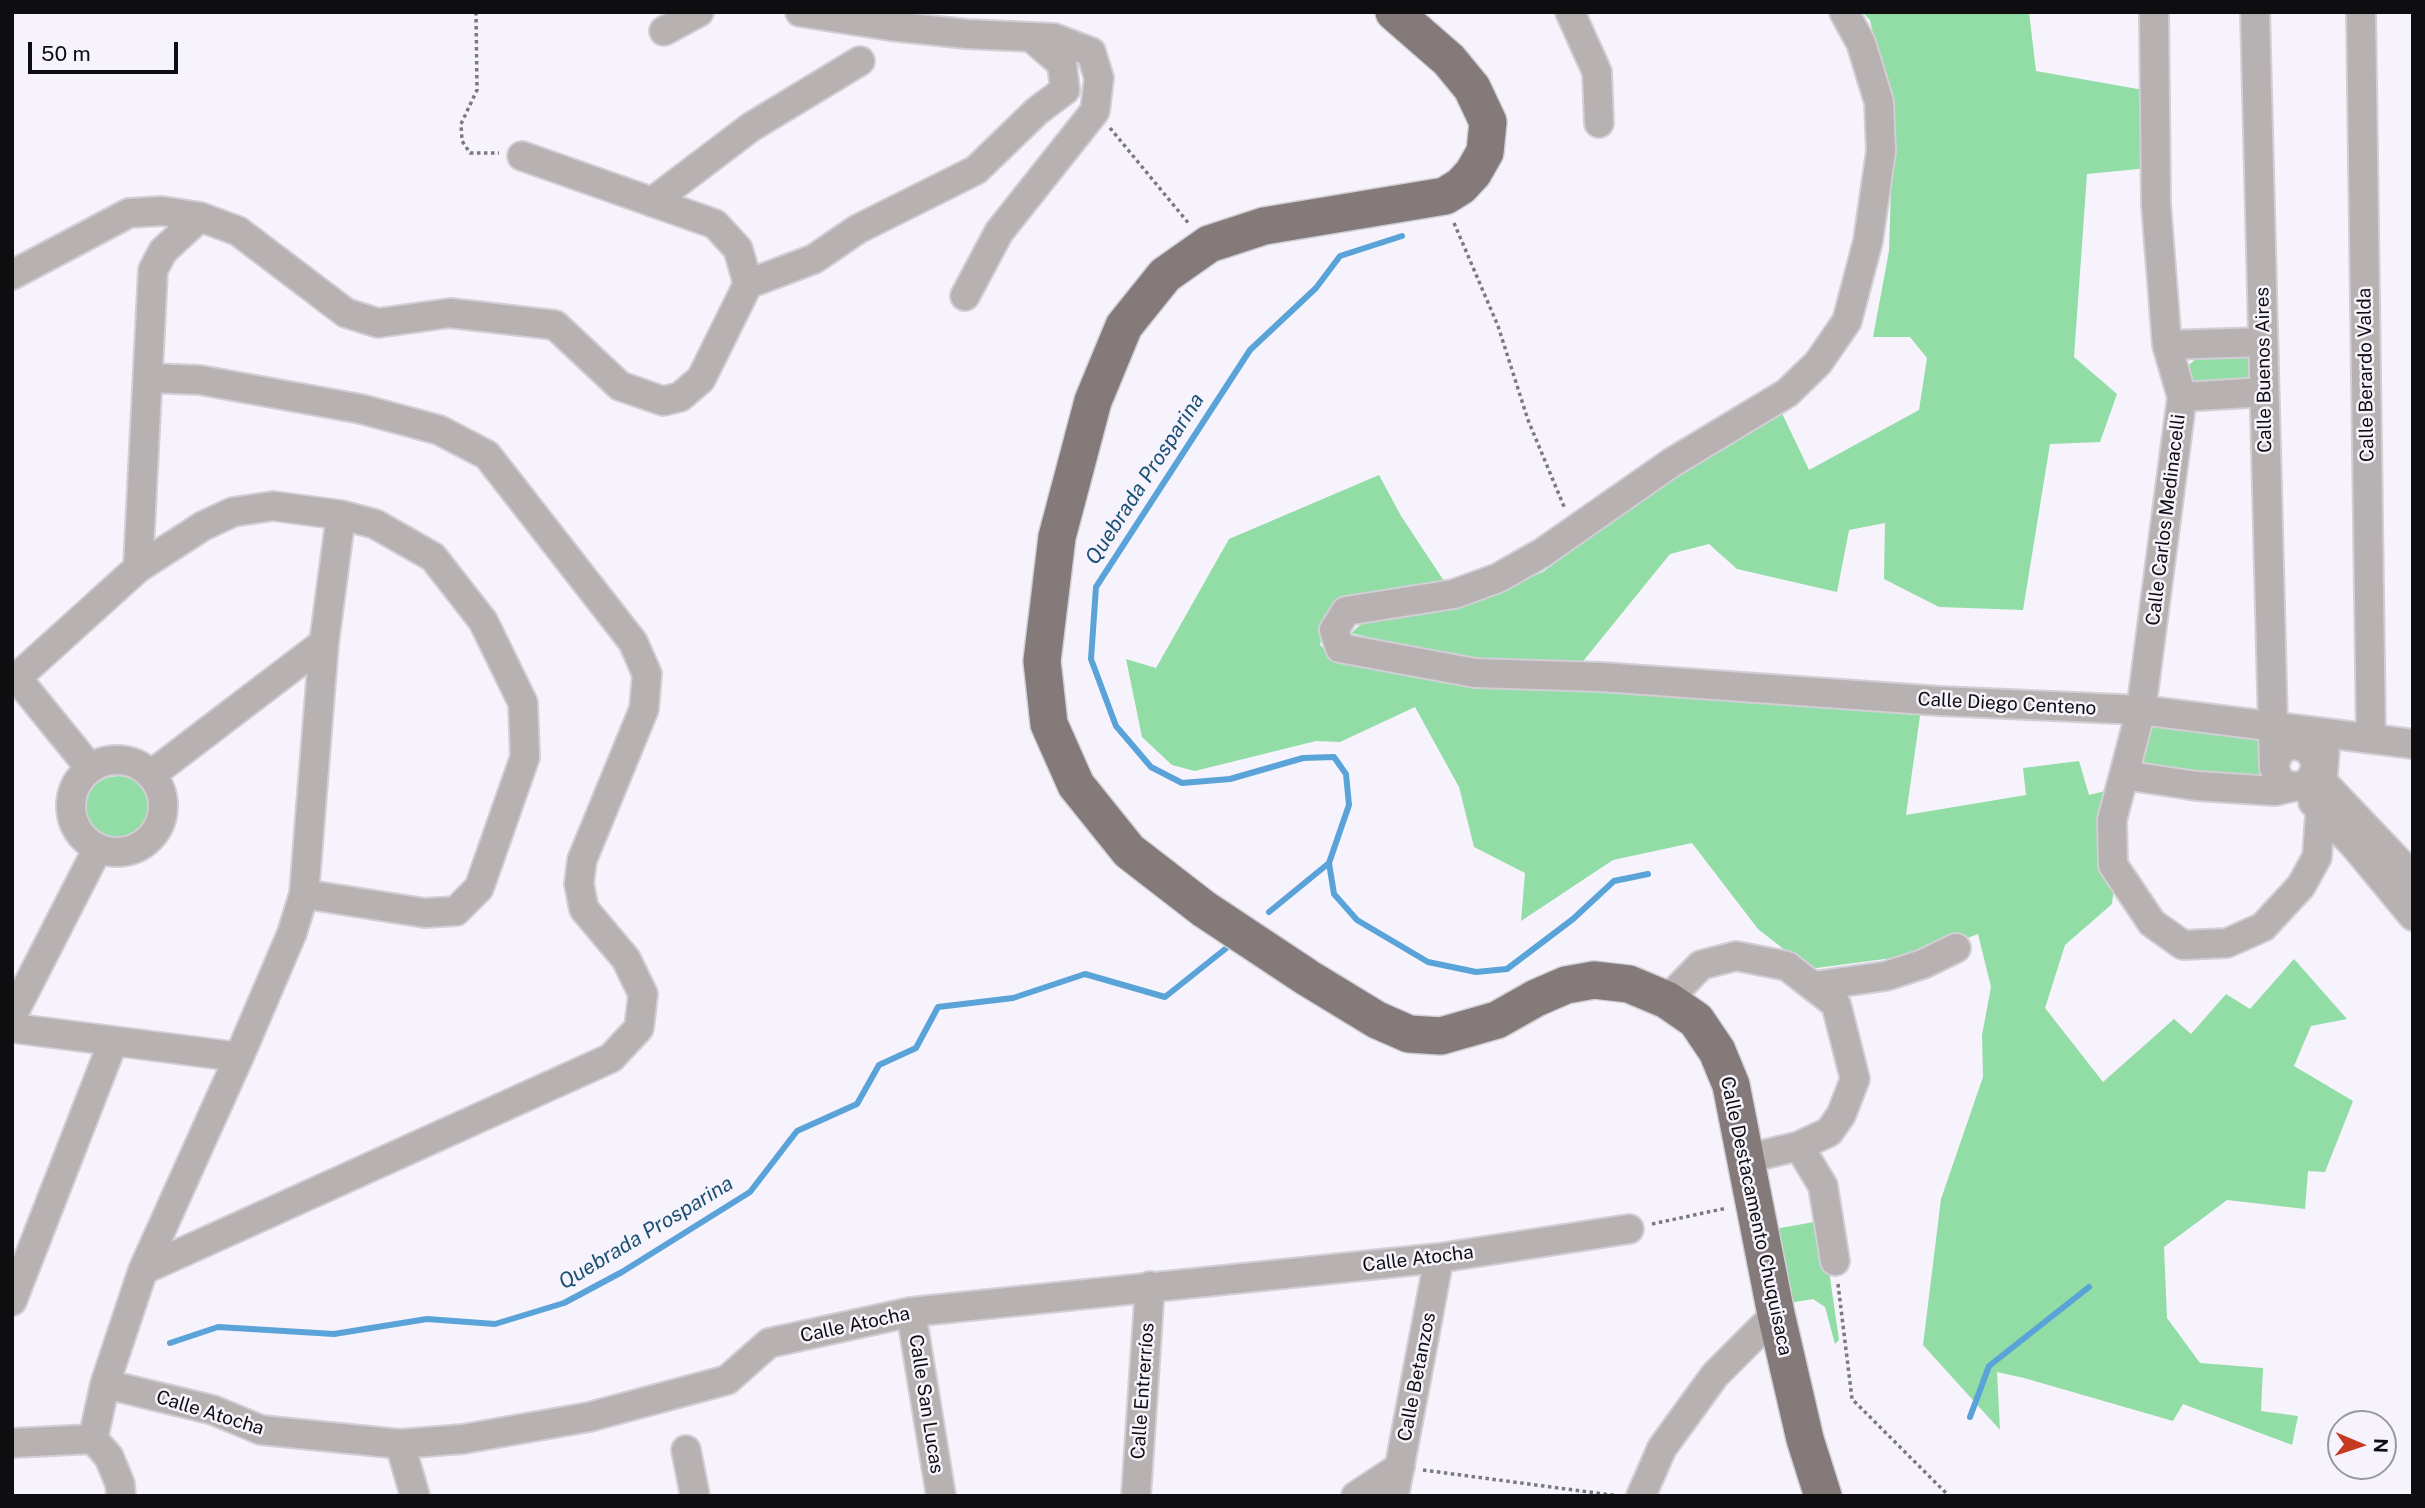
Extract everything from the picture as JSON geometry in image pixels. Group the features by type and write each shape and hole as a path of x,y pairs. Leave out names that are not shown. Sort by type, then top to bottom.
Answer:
{"main road":[{"name":"Calle Destacamento Chuquisaca","path":"1394,12 1449,60 1472,88 1488,122 1485,152 1473,173 1461,186 1445,196 1264,226 1209,244 1165,275 1124,327 1093,401 1057,537 1042,661 1049,724 1076,785 1129,851 1203,909 1377,1020 1409,1034 1441,1036 1497,1020 1566,985 1594,980 1629,984 1667,1000 1696,1020 1717,1051 1731,1085 1776,1314 1805,1439 1823,1496"}],"street":[{"path":"664,31 699,12"},
{"path":"800,12 890,26 967,34 1054,38 1091,52 1098,78 1095,111 999,232 965,296"},
{"path":"864,12 890,26"},
{"path":"1570,12 1597,72 1599,123"},
{"path":"1578,528 1671,463 1787,393 1818,363 1847,321 1868,241 1881,151 1879,102 1861,43 1844,12"},
{"name":"Calle Carlos Medinacelli","path":"2154,12 2155,204 2167,345 2182,397 2141,710 2112,820 2113,865 2152,923 2183,945 2227,943 2263,927 2301,886 2317,857 2304,784"},
{"name":"Calle Buenos Aires","path":"2255,12 2272,727 2304,784"},
{"name":"Calle Berardo Valda","path":"2361,12 2371,738"},
{"path":"748,284 814,259 858,229 976,170 1037,111 1065,90 1062,64 1031,37"},
{"path":"652,202 751,127 860,61"},
{"path":"12,275 130,213 162,211 201,217 238,231 346,313 378,323 450,313 555,325 620,386 663,401 680,397 701,379 748,284 738,249 715,224 522,156"},
{"path":"138,568 153,270 163,251 201,217"},
{"path":"2167,345 2263,342"},
{"path":"143,1270 611,1058 639,1028 643,994 626,959 584,909 579,884 582,860 644,709 648,674 633,642 487,455 439,430 361,409 200,380 149,378"},
{"path":"2182,397 2264,391"},
{"path":"90,768 14,680 138,568 203,526 233,512 273,506 341,515 375,524 433,557 483,621 523,703 526,757 479,888 456,911 425,913 304,894"},
{"path":"93,1439 105,1384 143,1270 239,1057 292,933 304,894 324,643 341,515"},
{"name":"Calle Diego Centeno","path":"1578,528 1542,553 1498,578 1454,594 1346,611 1334,630 1340,648 1475,673 1601,677 1940,701 2141,710 2272,727 2314,740 2371,738 2413,744"},
{"path":"152,774 324,643"},
{"path":"2304,784 2314,740 2283,748 2275,760 2413,877"},
{"path":"115,759 129,761 152,774 164,803 162,819 155,833 143,845 129,851 113,852 98,848 85,839 75,826 71,810 72,794 79,780 90,768 115,759"},
{"path":"2124,775 2197,786 2275,791 2304,784"},
{"path":"2304,784 2413,916"},
{"path":"12,1016 98,848"},
{"path":"1814,986 1885,976 1923,964 1956,948"},
{"path":"1667,1000 1701,965 1736,956 1787,966 1836,1004 1855,1079 1841,1115 1829,1132 1800,1146 1745,1158"},
{"path":"12,1027 239,1057"},
{"path":"12,1301 113,1042"},
{"path":"1800,1146 1823,1186 1835,1261"},
{"name":"Calle Atocha","path":"105,1384 213,1410 261,1430 400,1444 463,1438 589,1417 727,1380 769,1343 911,1312 1439,1258 1629,1228"},
{"name":"Calle Betanzos","path":"1394,1496 1439,1258"},
{"name":"Calle Entrerríos","path":"1136,1496 1150,1286"},
{"name":"Calle San Lucas","path":"911,1312 941,1496"},
{"path":"1641,1496 1661,1448 1715,1375 1776,1314"},
{"path":"12,1443 93,1439"},
{"path":"93,1439 109,1457 120,1484 121,1496"},
{"path":"400,1444 415,1496"},
{"path":"686,1450 695,1496"},
{"path":"1356,1496 1399,1467"}],"path":[{"path":"475,12 477,90 461,124 462,141 470,153 493,152 522,156"},
{"path":"1095,111 1185,220 1209,244"},
{"path":"1452,217 1497,326 1528,420 1562,503 1578,528"},
{"path":"1629,1228 1753,1202"},
{"path":"1835,1261 1852,1399 1949,1496"},
{"path":"1399,1467 1619,1496"}],"green space":[{"path":"1862,12 2029,12 2036,71 2149,91 2149,168 2087,174 2074,357 2117,394 2100,442 2050,444 2023,610 1939,607 1884,579 1885,523 1849,530 1837,592 1737,569 1709,544 1670,554 1580,665 1473,663 1351,633 1376,611 1462,605 1543,572 1660,485 1778,405 1809,470 1919,410 1927,358 1910,337 1873,337 1889,251 1893,129 1870,20"},
{"path":"2250,352 2251,378 2196,383 2188,378 2188,366 2200,355"},
{"path":"1379,475 1401,516 1448,587 1350,596 1326,619 1320,645 1339,663 1461,680 1921,709 1906,815 2026,795 2023,768 2079,761 2089,795 2125,786 2112,904 2065,945 2045,1008 2103,1082 2174,1019 2191,1034 2226,994 2250,1009 2294,959 2347,1019 2311,1026 2294,1066 2353,1101 2325,1172 2308,1171 2305,1209 2227,1200 2164,1247 2167,1318 2200,1363 2263,1368 2261,1411 2298,1416 2292,1445 2183,1404 2173,1421 1997,1372 2000,1430 1923,1345 1941,1199 1983,1077 1982,1035 1991,987 1978,934 1930,953 1809,969 1758,929 1692,843 1613,860 1521,921 1525,873 1474,847 1459,787 1415,707 1340,742 1316,741 1195,771 1172,765 1142,737 1126,659 1156,668 1229,539"},
{"path":"2153,726 2263,738 2263,780 2162,772 2144,762 2141,746 2144,736"},
{"path":"118,776 131,778 141,786 149,796 149,822 141,832 131,840 118,842 105,840 95,832 87,822 85,809 87,796 95,786 105,778"},
{"path":"1814,1222 1823,1229 1839,1340 1835,1344 1825,1307 1813,1299 1783,1304 1769,1230"}],"waterway":[{"name":"Quebrada Prosparina","path":"1269,912 1329,863 1349,805 1346,774 1334,757 1303,758 1230,779 1182,783 1151,767 1116,726 1091,659 1096,587 1250,350 1316,288 1340,256 1402,236"},
{"path":"1329,863 1334,894 1357,920 1428,962 1476,972 1507,969 1573,919 1614,881 1648,874"},
{"name":"Quebrada Prosparina","path":"170,1343 218,1327 334,1334 427,1319 495,1324 564,1303 622,1272 750,1192 797,1131 857,1104 879,1065 916,1048 938,1007 1013,998 1085,974 1165,997 1234,942"},
{"path":"1970,1417 1989,1366 2089,1287"}]}
